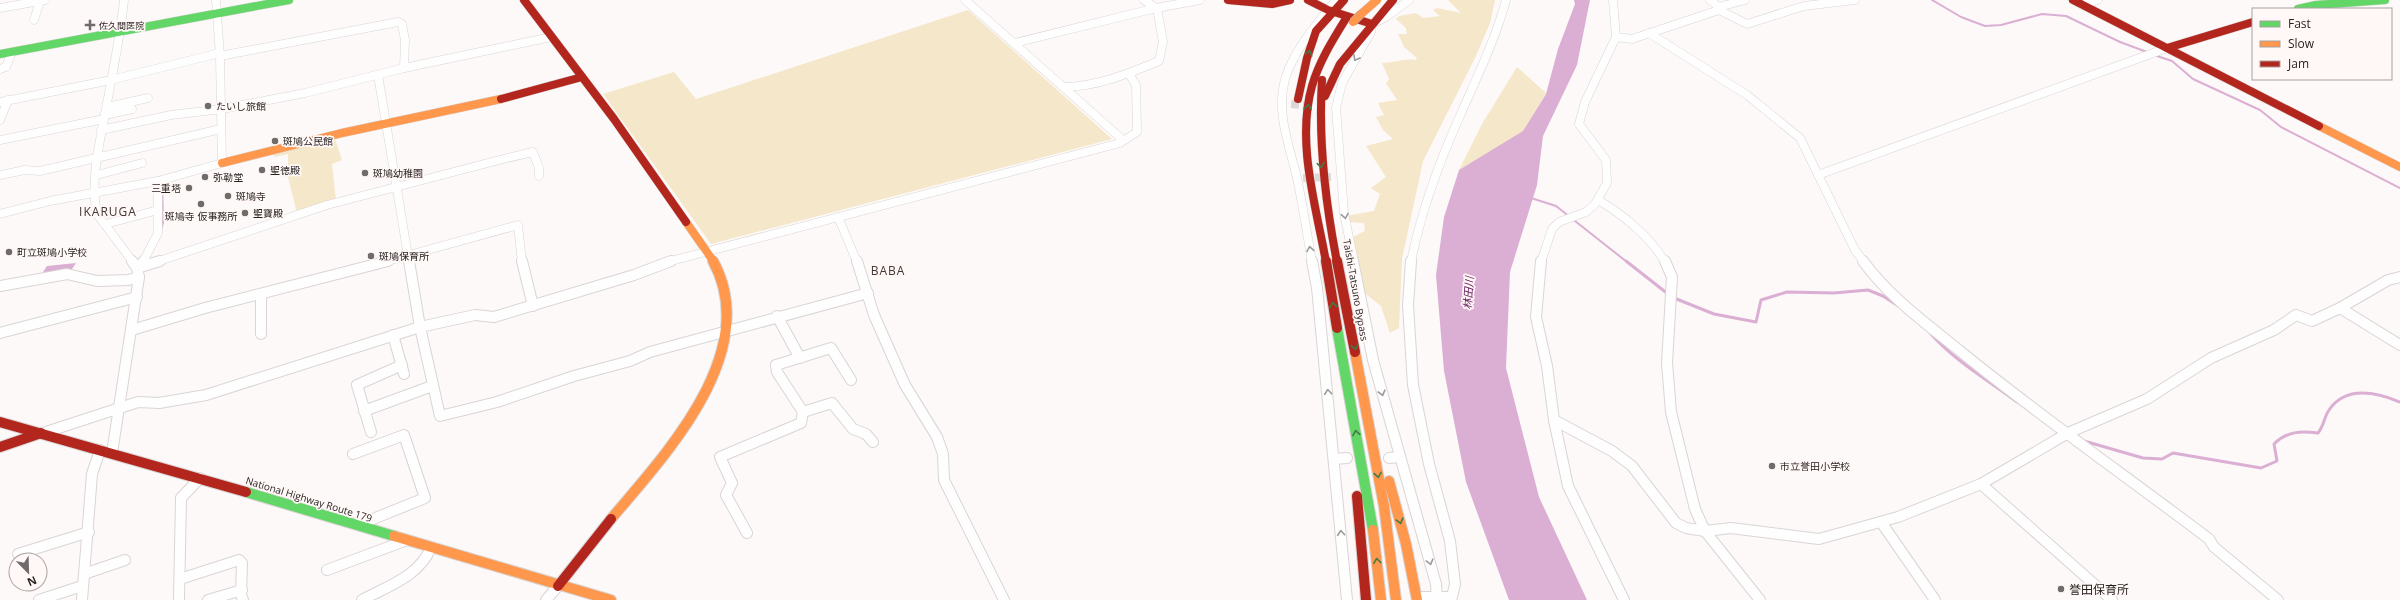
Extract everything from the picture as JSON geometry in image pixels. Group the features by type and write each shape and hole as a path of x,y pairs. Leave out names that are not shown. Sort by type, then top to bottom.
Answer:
{"main road":[{"path":"0,54 289,0"},
{"path":"524,0 582,77 707,252 723,283 728,317 726,332 716,371 705,394 678,436 558,586"},
{"path":"1228,0 1272,4 1290,0"},
{"path":"1308,0 1330,10 1372,24"},
{"path":"1303,176 1298,131 1298,96 1316,31 1330,10 1344,0"},
{"name":"Taishi-Tatsuno Bypass","path":"1365,0 1323,55 1309,93 1303,176 1373,531 1380,600"},
{"name":"Taishi-Tatsuno Bypass","path":"1356,13 1377,0"},
{"path":"1323,108 1340,64 1393,0"},
{"path":"2073,0 2400,167"},
{"path":"2302,8 2316,5 2385,0"},
{"name":"Taishi-Tatsuno Bypass","path":"1349,21 1329,60 1321,85 1323,108 1320,160 1384,506 1396,600"},
{"path":"2167,48 2252,22"},
{"path":"222,163 387,123 480,104 582,77"},
{"path":"1363,389 1406,544 1419,598"},
{"name":"National Highway Route 179","path":"0,422 200,478 558,586 610,600"},
{"path":"0,447 41,434"},
{"path":"1361,465 1357,490 1363,598"}],"street":[{"path":"0,8 43,0"},
{"path":"34,20 43,0"},
{"path":"124,0 121,32 101,130 97,158 95,205 98,214 138,273"},
{"path":"0,214 96,192 158,181 222,163 220,54 216,0"},
{"path":"965,0 1065,87 1123,140"},
{"path":"1065,87 1104,83 1154,63 1162,55 1162,24 1157,8 1144,0"},
{"path":"1015,43 1157,8 1201,0"},
{"path":"1336,0 1330,10 1308,34 1294,56 1286,77 1282,104 1283,128 1303,176 1321,288 1347,600 1363,598"},
{"path":"1409,0 1390,12 1380,22 1372,24 1371,32 1342,83 1336,108 1336,177 1344,213 1354,287 1373,360 1395,458 1436,584 1437,599"},
{"path":"1419,598 1454,598 1456,589 1448,552 1450,541 1418,412 1409,334 1408,291 1418,225 1451,136 1486,55 1506,0"},
{"path":"1613,0 1613,18 1616,36 1585,102 1579,124 1606,160 1608,171 1607,183 1598,200 1586,212 1559,222 1552,229 1538,268 1536,318 1547,366 1554,420 1568,486 1624,600"},
{"path":"1710,0 1719,8 1747,24 1825,1 1855,0"},
{"path":"1616,36 1628,40 1745,0"},
{"path":"2082,5 2098,0"},
{"path":"0,120 4,101 111,80 220,54 398,22 402,24 405,40 404,68"},
{"path":"1649,33 1745,94 1787,124 1800,138 1855,250 1887,289 2009,391 2068,433 2074,440 2142,487 2209,539 2214,547 2278,600"},
{"path":"101,130 171,115 222,109 305,93 378,74 551,36"},
{"path":"1818,175 2167,48"},
{"path":"0,69 6,67 12,52"},
{"path":"378,74 420,327 432,386 440,416 445,417 624,363 650,352 726,332 777,316 868,293"},
{"path":"41,434 138,402 159,403 206,395 420,327 464,316 494,317 533,306 572,292 634,276 666,262 1120,143 1123,140 1133,138 1137,132 1136,85 1129,74"},
{"path":"105,114 148,98"},
{"path":"1282,104 1291,104"},
{"path":"1323,108 1336,108"},
{"path":"0,140 105,114 132,109"},
{"path":"0,175 25,170 40,171 222,129"},
{"path":"0,286 59,275 76,276 97,281 128,280 138,273 287,218 396,185 533,152 539,168 539,176"},
{"path":"97,175 142,163"},
{"path":"112,453 137,297 138,273 158,233 158,181"},
{"path":"1598,200 1617,211 1653,245 1665,261 1672,277 1667,363 1671,412 1696,510 1705,531 1760,600"},
{"path":"106,224 158,210"},
{"path":"838,217 868,293 874,315 905,386 937,437 943,454 944,480 1004,600"},
{"path":"132,330 518,225 522,266 525,268 533,306"},
{"path":"1554,420 1612,451 1632,466 1676,523 1686,528 1705,531 1731,528 1798,538 1819,539 1881,522 1981,484 2068,433 2147,399 2211,358 2274,330 2296,315 2312,321 2340,308 2388,280 2400,277"},
{"path":"260,294 261,334"},
{"path":"0,333 137,297"},
{"path":"2340,308 2400,346"},
{"path":"777,316 800,358"},
{"path":"371,432 357,385 378,374 403,369 393,335"},
{"path":"747,533 726,495 732,483 720,457 801,423 803,412 777,372 776,365 831,348 851,380"},
{"path":"364,411 432,386"},
{"path":"803,412 832,403 853,428 866,434 873,442"},
{"path":"353,454 404,435 425,498 356,525"},
{"path":"82,600 82,586 89,532 92,474 100,450"},
{"path":"1334,458 1347,458"},
{"path":"179,600 181,498 200,478"},
{"path":"1981,484 2112,600"},
{"path":"1881,522 1935,600"},
{"path":"24,552 89,532"},
{"path":"327,570 408,540"},
{"path":"362,600 415,571 426,560 431,547"},
{"path":"84,574 125,560"},
{"path":"180,579 239,560 242,563 242,595 208,600"},
{"path":"39,600 82,586"},
{"path":"546,600 558,586"}],"shaded area":[{"path":"1448,0 1495,0 1490,23 1475,58 1423,161 1402,259 1399,328 1390,333 1381,306 1362,291 1359,265 1351,238 1365,231 1364,223 1349,222 1346,216 1374,211 1380,194 1371,188 1386,177 1366,146 1393,139 1383,130 1376,117 1384,115 1378,103 1397,100 1386,83 1389,79 1382,63 1416,60 1417,58 1404,47 1398,34 1407,34 1406,28 1396,19 1399,16 1416,13 1423,18 1440,16 1433,10 1437,8 1461,13"},
{"path":"968,10 1112,139 711,244 603,94 674,72 696,99"},
{"path":"1517,67 1546,93 1523,132 1459,170 1482,124"},
{"path":"335,139 342,160 332,164 336,201 297,213 288,177 282,177 288,171 288,154 274,157 273,154"}],"water":[{"name":"林田川","path":"1574,0 1590,0 1577,65 1543,136 1537,185 1510,272 1506,368 1539,497 1587,600 1509,600 1466,482 1444,371 1436,275 1444,217 1459,170 1523,131 1546,94 1558,49 1575,4"},
{"path":"76,263 70,272 41,275 47,266"}],"waterway":[{"path":"1932,0 1961,17 1985,26 2001,25 2042,14 2066,16 2120,42 2147,52"},
{"path":"2154,55 2172,61 2193,79 2260,110 2281,127 2400,188"},
{"path":"157,242 163,223 162,182"},
{"path":"1531,198 1556,206 1627,262"},
{"path":"1626,261 1668,294"},
{"path":"1674,298 1714,314 1756,322 1761,300 1787,292 1834,293 1868,290 1883,296 1900,307"},
{"path":"1931,334 1961,362 2017,402"},
{"path":"2084,441 2143,458 2162,459 2173,453 2261,468 2277,461 2274,444 2279,440 2289,434 2294,433 2318,433 2329,410 2336,402 2344,397 2362,393 2391,398 2400,402"}],"tunnel":[{"path":"1291,104 1315,106"},
{"path":"1303,178 1331,177"}],"traffic: fast":[{"path":"0,54 289,0"},
{"path":"2302,8 2316,5 2385,0"},
{"path":"1337,328 1373,530"},
{"path":"246,492 394,536"}],"traffic: slow":[{"path":"1361,14 1377,0"},
{"path":"1353,22 1361,14"},
{"path":"222,163 342,133 501,99"},
{"path":"2319,126 2400,167"},
{"path":"611,519 675,440 694,411 711,381 722,349 727,317 721,276 713,259 686,222"},
{"path":"1355,352 1384,506 1396,600"},
{"path":"1389,481 1406,544 1417,600"},
{"path":"1373,530 1381,600"},
{"path":"394,536 611,600"}],"traffic: jam":[{"path":"524,0 614,119 686,222"},
{"path":"1228,0 1272,4 1290,0"},
{"path":"1308,0 1328,10 1372,24"},
{"path":"1298,99 1307,58 1316,31 1344,0"},
{"path":"1325,96 1340,64 1393,0"},
{"path":"2073,0 2319,126"},
{"path":"1337,328 1308,159 1307,126 1310,94 1316,74 1334,37 1345,20"},
{"path":"2167,48 2252,22"},
{"path":"501,99 582,77"},
{"path":"1322,80 1320,114 1324,182 1335,251 1355,352"},
{"path":"0,422 246,492"},
{"path":"0,447 41,433"},
{"path":"1357,496 1366,600"},
{"path":"558,586 611,519"}],"place":[{"name":"佐久間医院","path":"90,25"},
{"name":"たいし旅館","path":"208,106"},
{"name":"斑鳩公民館","path":"275,141"},
{"name":"聖徳殿","path":"262,170"},
{"name":"斑鳩幼稚園","path":"365,173"},
{"name":"弥勒堂","path":"205,177"},
{"name":"三重塔","path":"189,188"},
{"name":"斑鳩寺","path":"228,196"},
{"name":"斑鳩寺 仮事務所","path":"201,204"},
{"name":"聖寶殿","path":"245,213"},
{"name":"町立斑鳩小学校","path":"9,252"},
{"name":"斑鳩保育所","path":"371,256"},
{"name":"市立誉田小学校","path":"1772,466"},
{"name":"誉田保育所","path":"2061,589"}],"district":[{"name":"IKARUGA","path":"108,211"},
{"name":"BABA","path":"888,270"}]}
